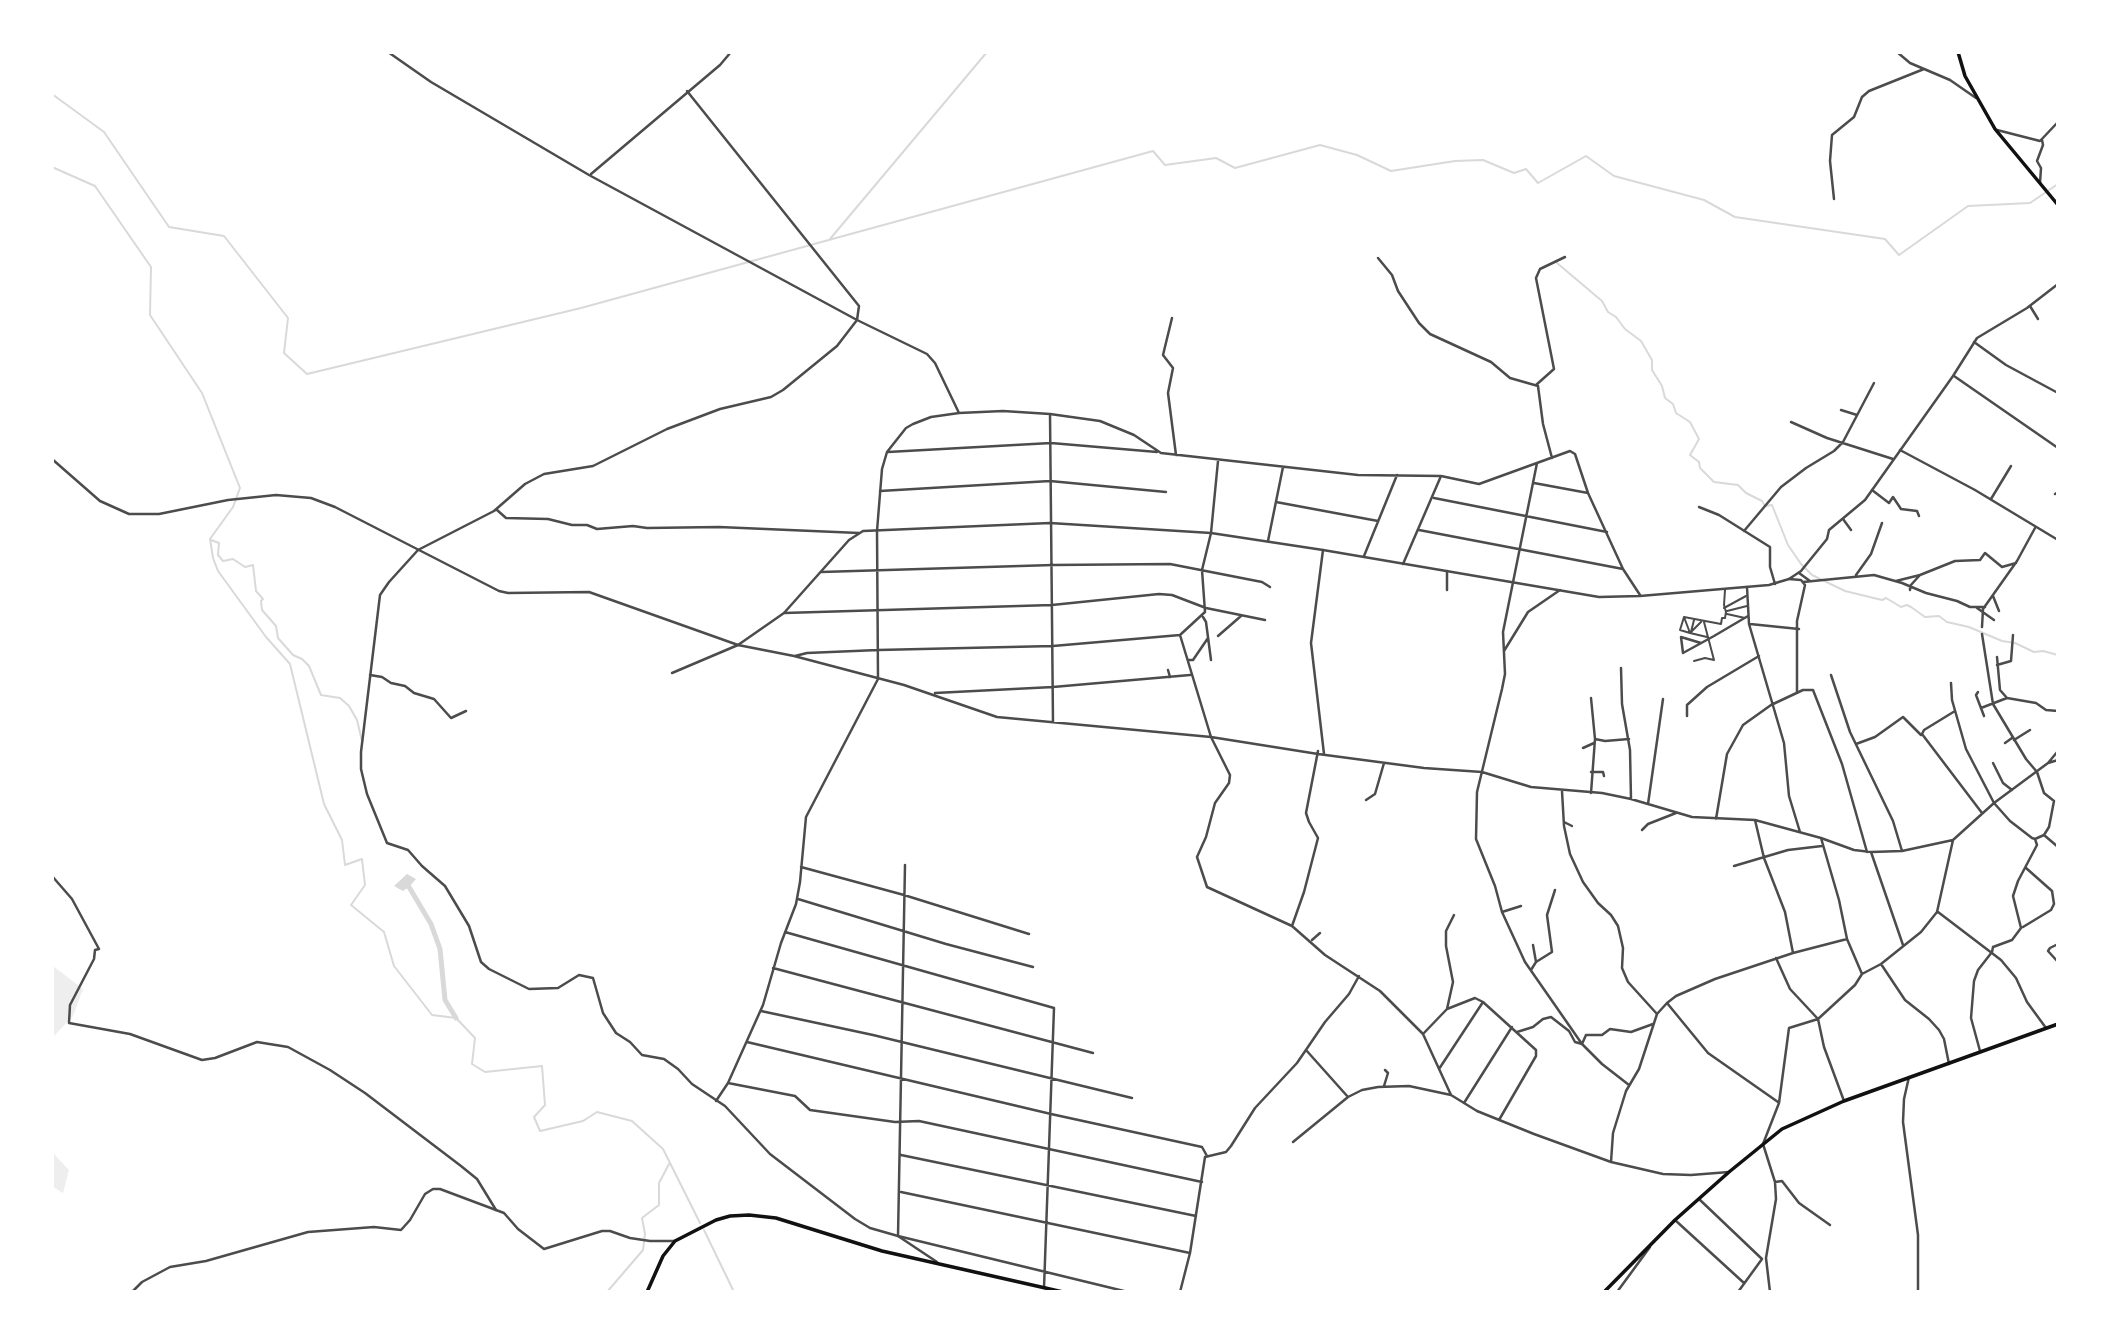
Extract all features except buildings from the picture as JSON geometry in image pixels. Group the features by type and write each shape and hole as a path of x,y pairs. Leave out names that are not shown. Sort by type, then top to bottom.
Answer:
{"main road":[{"path":"1958,52 1965,76 1995,129 2057,205"},
{"path":"1604,1292 1675,1220 1763,1144 1792,1124 1844,1101 2057,1024"},
{"path":"647,1292 660,1263 675,1241 716,1220 749,1215 776,1218 882,1251 1063,1292"}],"street":[{"path":"388,52 431,82 589,175 856,320 932,358 959,413"},
{"path":"589,175 720,65 731,52"},
{"path":"1898,52 1910,63 1950,80 1976,98"},
{"path":"1833,199 1830,161 1832,135 1854,117 1862,97 1869,91 1924,69"},
{"path":"687,91 859,306 856,320 836,346 771,397 720,409 667,429 593,466 544,474 525,484 496,509 418,550 388,582 380,595 361,752 361,769 367,793 383,836 390,845 408,850 445,886 468,926 484,965 495,974 529,989 558,988 579,975 593,978 603,1013 616,1033 630,1042 642,1055 664,1059 678,1069 692,1084 742,1123 770,1154 855,1219 870,1228 898,1236 1128,1292"},
{"path":"2042,187 2041,168 2037,161 2043,145 2042,140 2057,122"},
{"path":"1995,129 2042,140"},
{"path":"1536,385 1555,369 1536,278 1540,269 1566,257"},
{"path":"1377,258 1392,275 1398,291 1419,323 1430,334 1491,362 1510,378 1536,385 1552,458"},
{"path":"496,509 506,518 548,519 597,529 633,526 719,527 859,533 1050,523 1211,533 1599,597 1775,584 1799,573 1827,539 1829,530 1865,500 1953,376 1973,342 1982,333 2030,306 2057,284"},
{"path":"2030,306 2038,319"},
{"path":"1172,318 1163,355 1173,368 1168,393 1176,455"},
{"path":"1973,342 2006,365 2057,393"},
{"path":"1953,376 2057,448"},
{"path":"1744,531 1781,487 1843,442 1874,383"},
{"path":"716,1101 760,1011 797,899 806,817 878,679 877,531 882,469 887,452 912,424 932,417 959,413 1003,411 1100,421 1134,435 1161,453"},
{"path":"1841,411 1857,415"},
{"path":"1050,414 1053,722"},
{"path":"1791,422 1893,459"},
{"path":"887,452 1051,443 1358,475 1441,476 1483,484 1570,451 1573,452 1588,493 1623,569 1640,596"},
{"path":"1900,450 1991,499 2057,540"},
{"path":"52,459 100,501 129,513 159,514 245,497 276,495 311,498 504,593 589,592 738,646 794,656 878,679 932,694 997,717 1210,737 1384,763 1482,772 1531,788 1631,799 1692,817 1755,820 1854,850 1902,850 1953,840 1994,803 2048,763 2057,751"},
{"path":"794,656 878,650 1053,646 1180,635 1203,617 1206,608 1202,570 1211,533 1218,461"},
{"path":"1537,463 1503,632 1502,689 1476,792 1476,839 1502,912 1525,962 1581,1044 1629,1085"},
{"path":"1991,499 2011,466"},
{"path":"1268,541 1283,467"},
{"path":"1364,557 1397,475"},
{"path":"1403,564 1434,498 1441,476"},
{"path":"880,491 1050,481 1166,492"},
{"path":"1534,483 1588,493"},
{"path":"1872,490 1889,503 1893,497 1901,509 1917,511 1919,516"},
{"path":"1434,498 1608,532"},
{"path":"1276,502 1378,521"},
{"path":"1699,507 1714,512 1770,548 1770,567 1775,584"},
{"path":"1843,519 1851,530"},
{"path":"1856,575 1871,554 1882,523"},
{"path":"1982,627 1981,612 2016,563 2035,528"},
{"path":"1419,530 1623,569"},
{"path":"673,673 738,646 785,613 849,540 859,533"},
{"path":"1323,550 1311,643 1324,754"},
{"path":"1898,582 1944,564 1980,560 1985,554 2008,574"},
{"path":"2002,567 2016,563"},
{"path":"821,572 1053,565 1170,565 1262,582 1270,587"},
{"path":"1447,571 1447,590"},
{"path":"1799,573 1811,581"},
{"path":"1789,579 1803,582 1874,575 1970,607 1985,607"},
{"path":"1910,588 1920,575"},
{"path":"1797,692 1796,656 1799,611 1805,586 1803,582"},
{"path":"1747,587 1746,617 1784,743 1789,796 1800,832"},
{"path":"1684,617 1721,624 1725,611 1725,589"},
{"path":"1504,651 1528,612 1560,590"},
{"path":"785,613 1052,605 1159,594 1171,595 1206,608 1265,620"},
{"path":"1725,611 1747,596"},
{"path":"1993,596 1999,611"},
{"path":"1725,611 1747,606"},
{"path":"1977,607 1994,620"},
{"path":"1725,611 1746,617"},
{"path":"1218,636 1241,616"},
{"path":"1203,617 1211,660"},
{"path":"1684,617 1680,630 1708,638"},
{"path":"1684,617 1690,633"},
{"path":"1701,643 1681,637 1683,653 1701,643 1708,638 1746,617"},
{"path":"1690,633 1694,619"},
{"path":"1690,633 1702,621"},
{"path":"1694,661 1705,658 1714,660 1702,621"},
{"path":"1721,621 1729,627"},
{"path":"1749,624 1798,629"},
{"path":"1982,634 1993,704 2013,739 2037,772 2045,793 2054,800 2049,827 2044,835 2035,839"},
{"path":"1180,635 1210,737 1229,771 1230,779 1215,803 1206,837 1197,857 1207,887 1292,926 1325,955 1380,991 1423,1034 1451,1095"},
{"path":"1997,665 2011,661 2012,635"},
{"path":"1187,660 1193,660 1208,638"},
{"path":"1704,648 1710,645"},
{"path":"1707,652 1712,650"},
{"path":"1687,716 1687,705 1707,687 1759,656"},
{"path":"1997,657 2000,690 2007,698"},
{"path":"1621,667 1622,704 1629,739 1631,799"},
{"path":"1168,670 1170,677"},
{"path":"370,675 382,677 391,683 405,686 414,693 434,699 451,718 466,711"},
{"path":"932,694 1190,675"},
{"path":"1830,675 1850,732 1893,821 1902,850"},
{"path":"1951,683 1955,711 1970,761 1994,803 2010,821 2035,839 2037,845 2013,896 2021,928"},
{"path":"1716,819 1727,754 1743,725 1771,705 1797,692 1809,690 1815,693 1903,945"},
{"path":"1978,692 1976,695 1984,716"},
{"path":"1591,698 1595,731 1591,793"},
{"path":"1981,708 2007,698 2036,703 2046,710 2057,711"},
{"path":"1648,804 1663,699"},
{"path":"1924,738 1922,732 1955,711"},
{"path":"1856,744 1875,737 1903,718 1924,738 1982,814"},
{"path":"2005,743 2030,730"},
{"path":"1595,731 1600,731"},
{"path":"1583,748 1595,741 1629,739"},
{"path":"1292,926 1318,838 1306,813 1318,753"},
{"path":"2048,763 2057,761"},
{"path":"1993,762 2003,783 2012,790"},
{"path":"1366,800 1375,794 1384,763"},
{"path":"1591,772 1603,772 1604,776"},
{"path":"1562,791 1570,854 1583,882 1618,926 1625,976 1657,1014"},
{"path":"1642,830 1648,824 1676,813"},
{"path":"1755,820 1764,858 1785,912 1793,953"},
{"path":"1564,822 1572,826"},
{"path":"2044,835 2057,846"},
{"path":"1821,838 1847,939 1863,974"},
{"path":"1770,1292 1764,1258 1776,1199 1775,1182 1763,1144 1779,1103 1788,1028 1818,1019 1855,985 1863,974 1881,964 1921,932 1937,912 1953,840"},
{"path":"1734,866 1788,850 1822,846"},
{"path":"898,1236 905,865"},
{"path":"801,867 1030,934"},
{"path":"1980,1051 1971,1018 1978,970 1995,946 2012,940 2027,922 2051,910 2054,904 2052,891 2026,868"},
{"path":"52,876 72,899 99,949 95,950 94,959 70,1005 69,1023 130,1034 202,1060 215,1058 257,1042 288,1047 365,1093 461,1166 477,1179 496,1210"},
{"path":"1531,970 1536,962 1552,951 1546,915 1555,890"},
{"path":"797,899 1033,967"},
{"path":"1502,912 1521,906"},
{"path":"1937,912 1992,952 2016,978 2027,1002 2046,1028"},
{"path":"1447,1009 1453,982 1446,931 1454,915"},
{"path":"785,932 1054,1008 1044,1288"},
{"path":"1311,941 1320,933"},
{"path":"1611,1162 1613,1133 1629,1085 1639,1069 1657,1014 1667,1003 1695,986 1776,958 1847,939"},
{"path":"2057,944 2048,951 2057,962"},
{"path":"1533,945 1536,962"},
{"path":"1776,958 1790,989 1818,1019 1824,1048 1844,1101"},
{"path":"1881,964 1905,1000 1929,1018 1941,1033 1949,1064"},
{"path":"773,968 1093,1054"},
{"path":"1207,1156 1226,1152 1255,1108 1306,1051 1325,1022 1349,994 1359,976"},
{"path":"1423,1034 1447,1009 1475,998 1536,1049 1537,1053 1499,1120"},
{"path":"1438,1070 1483,1002"},
{"path":"1667,1003 1708,1053 1745,1082 1779,1103"},
{"path":"760,1011 1052,1077 1132,1098"},
{"path":"1517,1032 1533,1027 1543,1018 1551,1017 1569,1031 1575,1042 1581,1044"},
{"path":"1581,1044 1586,1035 1602,1035 1610,1029 1631,1031 1653,1024"},
{"path":"1464,1103 1512,1027"},
{"path":"747,1042 1202,1147 1207,1156 1191,1253 1180,1292"},
{"path":"1306,1051 1348,1097"},
{"path":"1384,1086 1388,1073 1385,1070"},
{"path":"1909,1077 1903,1122 1918,1235 1918,1292"},
{"path":"727,1083 794,1097 810,1110 919,1121 1202,1182"},
{"path":"1293,1142 1348,1097 1362,1090 1384,1086 1411,1086 1451,1095 1499,1120 1611,1162 1662,1174 1729,1172"},
{"path":"900,1155 1196,1216"},
{"path":"1775,1182 1782,1181 1799,1203 1830,1226"},
{"path":"132,1292 142,1282 170,1267 206,1261 308,1232 374,1227 401,1230 425,1194 433,1189 440,1189 505,1213 518,1229 544,1249 610,1231 630,1238 675,1241"},
{"path":"899,1192 1191,1253"},
{"path":"1699,1199 1764,1258"},
{"path":"1675,1220 1744,1283"},
{"path":"898,1236 940,1264"},
{"path":"1616,1292 1649,1251 1652,1241"},
{"path":"1738,1292 1764,1258"}],"shaded area":[{"path":"407,874 416,879 409,887 403,891 394,886"},
{"path":"53,966 83,989 73,1016 53,1037"},
{"path":"53,1153 69,1170 63,1193 53,1187"}],"waterway":[{"path":"830,239 987,52"},
{"path":"52,94 104,132 169,227 224,236 288,318 284,353 307,374 581,308 1153,151 1165,165 1216,158 1235,168 1320,145 1357,155 1391,171 1455,161 1483,160 1514,173 1526,169 1538,183 1586,156 1614,176 1704,200 1735,217 1885,239 1899,255 1968,206 2030,203 2058,184"},
{"path":"52,167 95,186 151,267 150,315 202,393 240,488 233,507 210,539 213,558 218,571 266,637 290,664 324,804 342,840 345,865 362,859 365,885 351,905 384,932 394,966 432,1015 456,1018 475,1038 472,1064 485,1072 542,1066 545,1105 534,1117 540,1131 583,1121 597,1112 632,1121 663,1149 700,1223"},
{"path":"1557,263 1602,301 1608,312 1641,341 1652,360 1652,370 1662,386 1665,398 1673,404 1676,413 1690,422 1699,439 1690,455 1699,462 1700,468 1714,482 1738,485 1746,493 1762,501 1765,506 1772,505 1788,545 1812,575 1845,591 1882,600 1886,598 1901,607 1907,605 1925,617 1939,616 1947,622 1969,627 2034,652 2043,651 2058,655"},
{"path":"211,540 219,543 218,555 223,561 233,559 245,567 253,565 256,591 263,599 262,610 276,626 278,638 293,655 309,666 321,695 340,698 349,706 357,720 362,741"},
{"path":"409,887 431,924 440,949 445,1000 456,1018"},
{"path":"607,1292 643,1250 645,1234 642,1218 659,1205 659,1183 669,1164"},
{"path":"704,1230 734,1292"}]}
